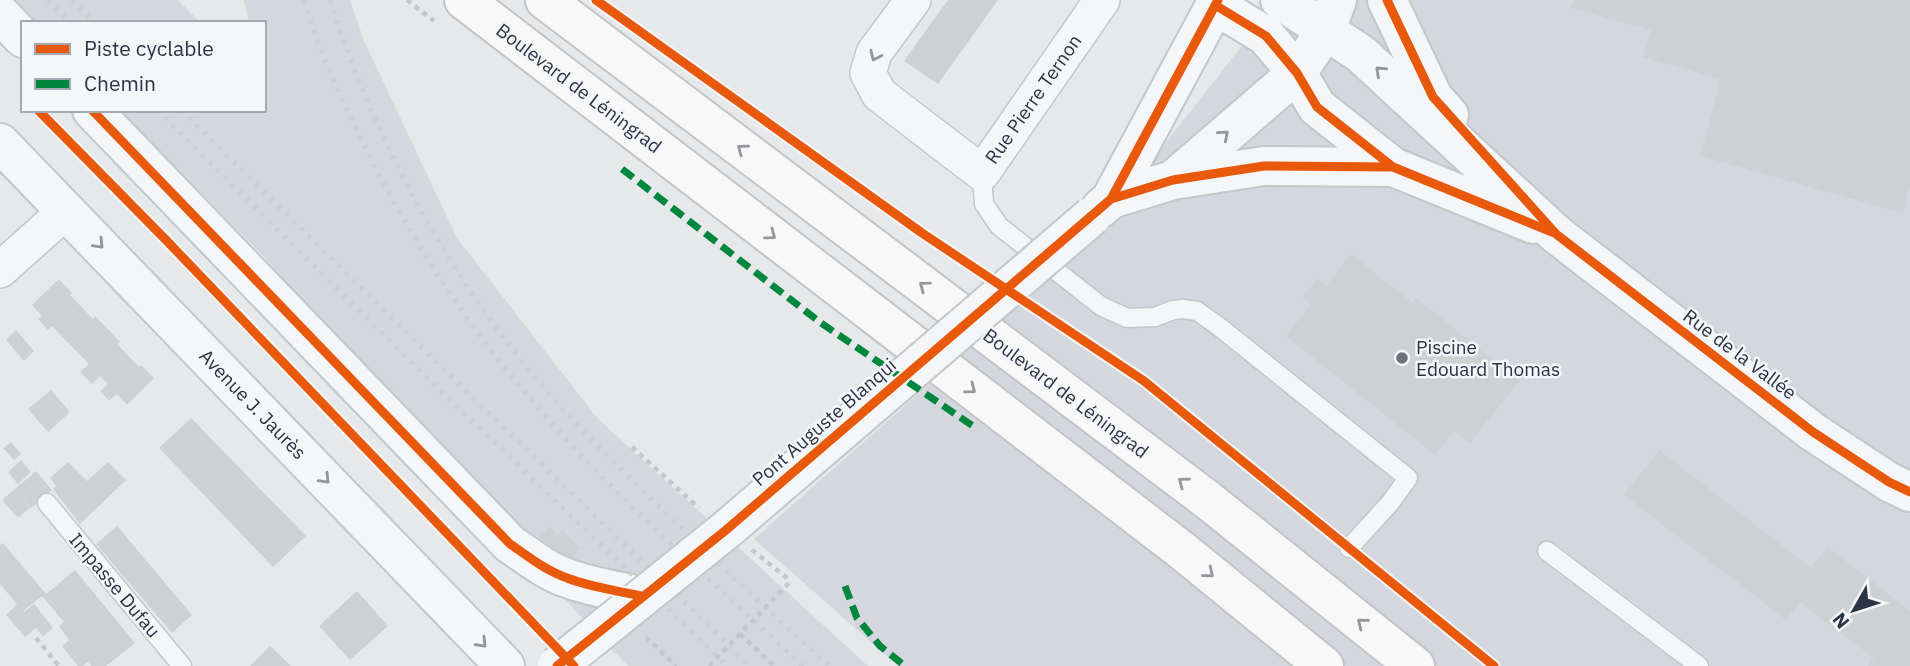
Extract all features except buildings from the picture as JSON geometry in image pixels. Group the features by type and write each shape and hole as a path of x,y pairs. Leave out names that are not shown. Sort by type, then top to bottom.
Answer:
{"main road":[{"name":"Boulevard de Léningrad","path":"464,0 1180,549 1324,666"},
{"name":"Boulevard de Léningrad","path":"545,0 1209,501 1415,666"}],"street":[{"name":"Rue Pierre Ternon","path":"913,0 874,53 868,73 879,94 982,173 1102,0"},
{"path":"1280,0 1332,15 1362,54 1556,233"},
{"path":"1387,0 1433,97 1556,233"},
{"path":"1217,2 1266,36 1297,73 1317,107 1393,167 1556,233"},
{"name":"Pont Auguste Blanqui","path":"1101,208 1217,2"},
{"path":"0,14 21,36"},
{"name":"Pont Auguste Blanqui","path":"557,666 726,530 1101,208 1173,180 1297,73 1332,15"},
{"path":"94,112 510,544 564,578 642,596"},
{"name":"Avenue J. Jaurès","path":"0,143 505,666"},
{"path":"1173,180 1264,166 1393,167"},
{"path":"0,270 66,211"},
{"name":"Rue de la Vallée","path":"1556,233 1812,432 1889,482 1910,492"}],"lane":[{"path":"982,173 984,204 999,226 1101,306 1127,318 1155,317 1173,310 1197,311 1408,478 1390,503 1349,548"},
{"name":"Impasse Dufau","path":"47,503 183,666"},
{"path":"1547,551 1699,666"}],"path":[{"path":"632,447 691,501"},
{"path":"709,666 791,580 726,530"},
{"path":"740,634 774,666"},
{"path":"644,635 676,666"},
{"path":"36,638 59,666"}],"shaded area":[{"path":"12,0 178,0 199,21 33,21"},
{"path":"244,0 350,0 364,41 457,238 598,419 868,666 628,666 572,607 269,262 122,112 266,112 266,21 249,21"},
{"path":"1276,0 1910,0 1910,666 898,666 754,539 1083,248"}],"railway":[{"path":"48,0 69,21"},
{"path":"72,0 93,21"},
{"path":"304,0 329,70 374,166 427,258 487,345 555,427 614,489 803,666"},
{"path":"330,0 366,97 410,191 435,236 492,322 558,405 646,494 829,666"},
{"path":"159,112 415,366 727,666"},
{"path":"183,112 750,666"}],"marked path":[{"path":"622,169 821,323 973,426"},
{"path":"845,586 857,618 880,646 905,666"}],"cycle path":[{"path":"596,0 922,233 1144,381 1494,666"},
{"path":"557,666 726,530 1111,199 1218,0"},
{"path":"1387,0 1433,97 1556,234 1813,432 1889,482 1910,492"},
{"path":"1215,5 1266,36 1297,73 1317,107 1393,167"},
{"path":"40,112 574,666"},
{"path":"94,112 510,544 559,575 642,596"},
{"path":"1111,199 1173,180 1264,166 1393,167 1552,232"}],"place":[{"name":"Piscine Edouard Thomas","path":"1402,358"}]}
